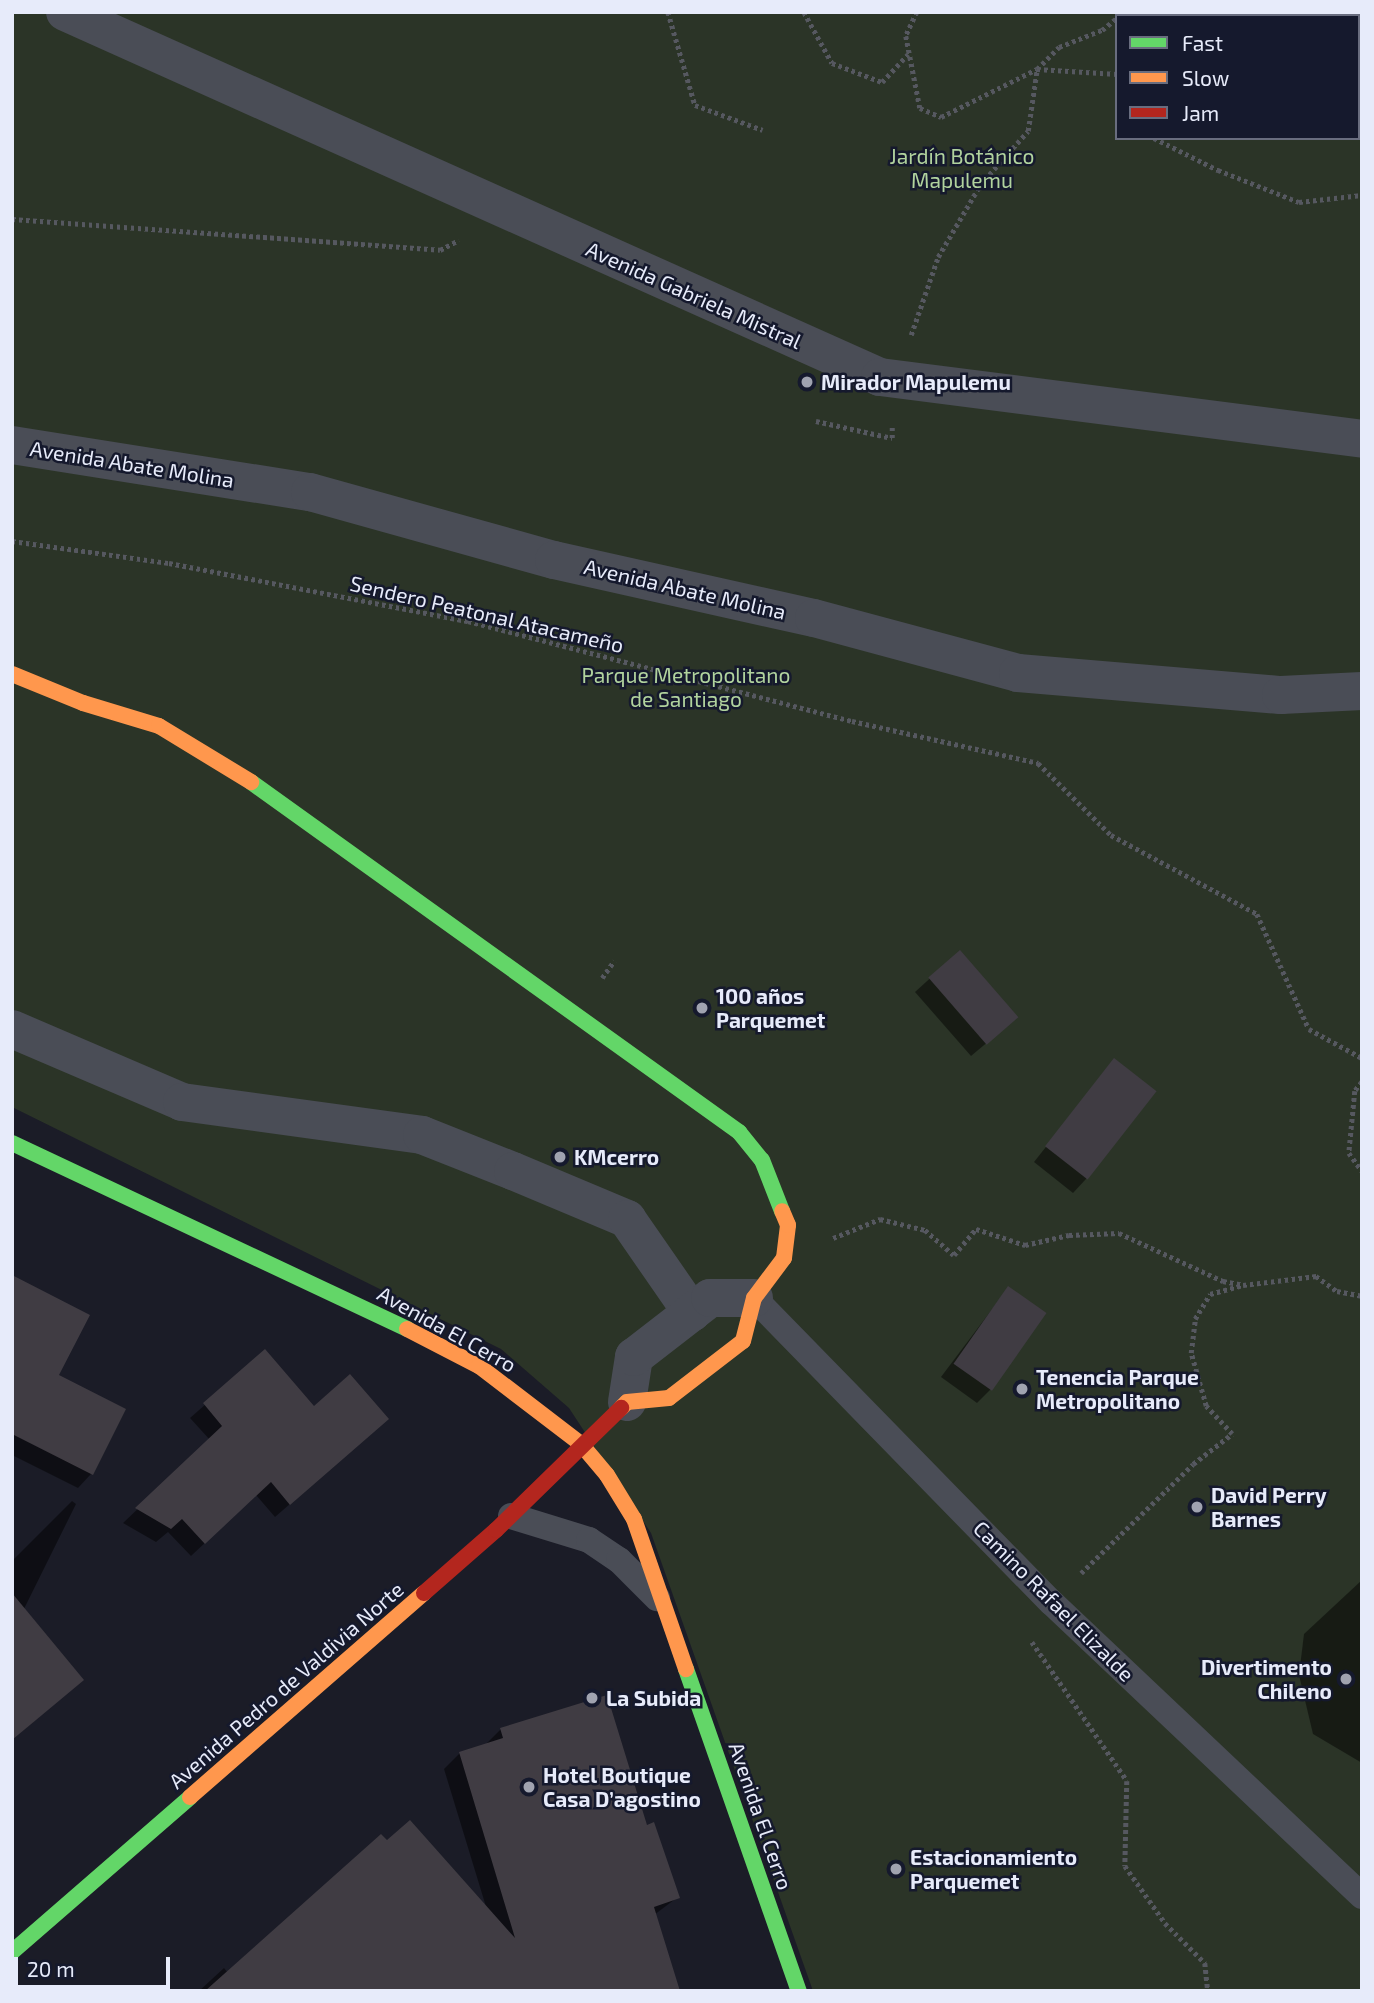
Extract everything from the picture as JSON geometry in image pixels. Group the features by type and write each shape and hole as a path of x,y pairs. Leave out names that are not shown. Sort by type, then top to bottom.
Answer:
{"street":[{"name":"Avenida Gabriela Mistral","path":"65,12 497,208 895,380 1362,439"},
{"name":"Avenida Abate Molina","path":"12,445 310,492 554,560 814,618 1018,673 1281,695 1362,691"},
{"path":"12,674 83,703 159,726 289,805 690,1093 738,1132 762,1160 788,1225 784,1258 774,1278 754,1298 743,1341 669,1398 627,1402 581,1444"},
{"path":"12,1029 182,1102 422,1135 513,1171 627,1219 692,1313"},
{"name":"Avenida El Cerro","path":"12,1143 426,1338 479,1366 581,1444 607,1475 634,1519 799,1991"},
{"path":"627,1402 634,1357 710,1298 754,1298"},
{"name":"Avenida Pedro de Valdivia Norte","path":"12,1952 510,1516 581,1444"}],"lane":[{"name":"Camino Rafael Elizalde","path":"754,1298 1051,1602 1362,1896"},
{"path":"510,1516 589,1540 619,1560 667,1610"}],"path":[{"path":"668,12 695,105 762,130"},
{"path":"804,12 832,63 882,82 909,54"},
{"path":"917,12 906,36 920,108 942,117 1037,69 1059,47 1102,30 1115,19"},
{"path":"1037,69 1115,74"},
{"path":"816,421 891,438 895,380 938,257 980,185 1028,131 1037,69"},
{"path":"1158,140 1218,170 1299,202 1362,195"},
{"path":"12,219 440,250 468,235 497,208"},
{"name":"Sendero Peatonal Atacameño","path":"12,541 169,563 468,621 852,721 1038,763 1111,835 1257,914 1309,1029 1362,1058"},
{"path":"1362,1082 1355,1091 1349,1153 1362,1171"},
{"path":"784,1258 880,1219 925,1230 954,1255 976,1229 1025,1245 1069,1235 1119,1233 1170,1259 1243,1285"},
{"path":"1193,1465 1232,1434 1206,1406 1191,1353 1195,1319 1210,1294 1243,1285 1316,1276 1338,1291 1362,1296"}],"green space":[{"name":"Parque Metropolitano de Santiago","path":"12,12 1362,12 1362,1991 813,1991 651,1533 569,1408 501,1349 12,1107"}],"building":[{"path":"960,950 1018,1017 987,1045 928,978"},
{"path":"1114,1058 1157,1091 1088,1180 1045,1146"},
{"path":"12,1275 90,1315 59,1375 126,1409 93,1475 12,1434"},
{"path":"1008,1286 1047,1313 992,1391 954,1364"},
{"path":"265,1349 314,1406 350,1374 389,1419 290,1505 271,1482 205,1544 182,1519 171,1529 135,1508 222,1426 203,1403"},
{"path":"12,1593 84,1680 12,1740"},
{"path":"607,1695 647,1825 654,1822 680,1898 654,1907 680,1991 205,1991 381,1834 387,1840 410,1820 515,1938 459,1752 503,1738 500,1728"}],"traffic: fast":[{"path":"251,782 739,1132 762,1160 782,1211"},
{"path":"12,1143 407,1329"},
{"path":"686,1669 799,1991"},
{"path":"12,1952 190,1797"}],"traffic: slow":[{"path":"12,674 83,703 159,726 251,782"},
{"path":"621,1408 627,1402 669,1398 743,1341 754,1298 784,1258 788,1225 782,1211"},
{"path":"407,1329 479,1366 581,1444 607,1475 634,1519 686,1669"},
{"path":"190,1797 424,1593"}],"traffic: jam":[{"path":"424,1593 496,1530 621,1408"}],"place":[{"name":"Mirador Mapulemu","path":"807,382"},
{"name":"100 años Parquemet","path":"702,1008"},
{"name":"KMcerro","path":"560,1157"},
{"name":"Tenencia Parque Metropolitano","path":"1022,1389"},
{"name":"David Perry Barnes","path":"1197,1507"},
{"name":"Divertimento Chileno","path":"1346,1679"},
{"name":"La Subida","path":"592,1698"},
{"name":"Hotel Boutique Casa D’agostino","path":"529,1787"},
{"name":"Estacionamiento Parquemet","path":"896,1869"}],"park label":[{"name":"Jardín Botánico Mapulemu","path":"962,168"}]}
